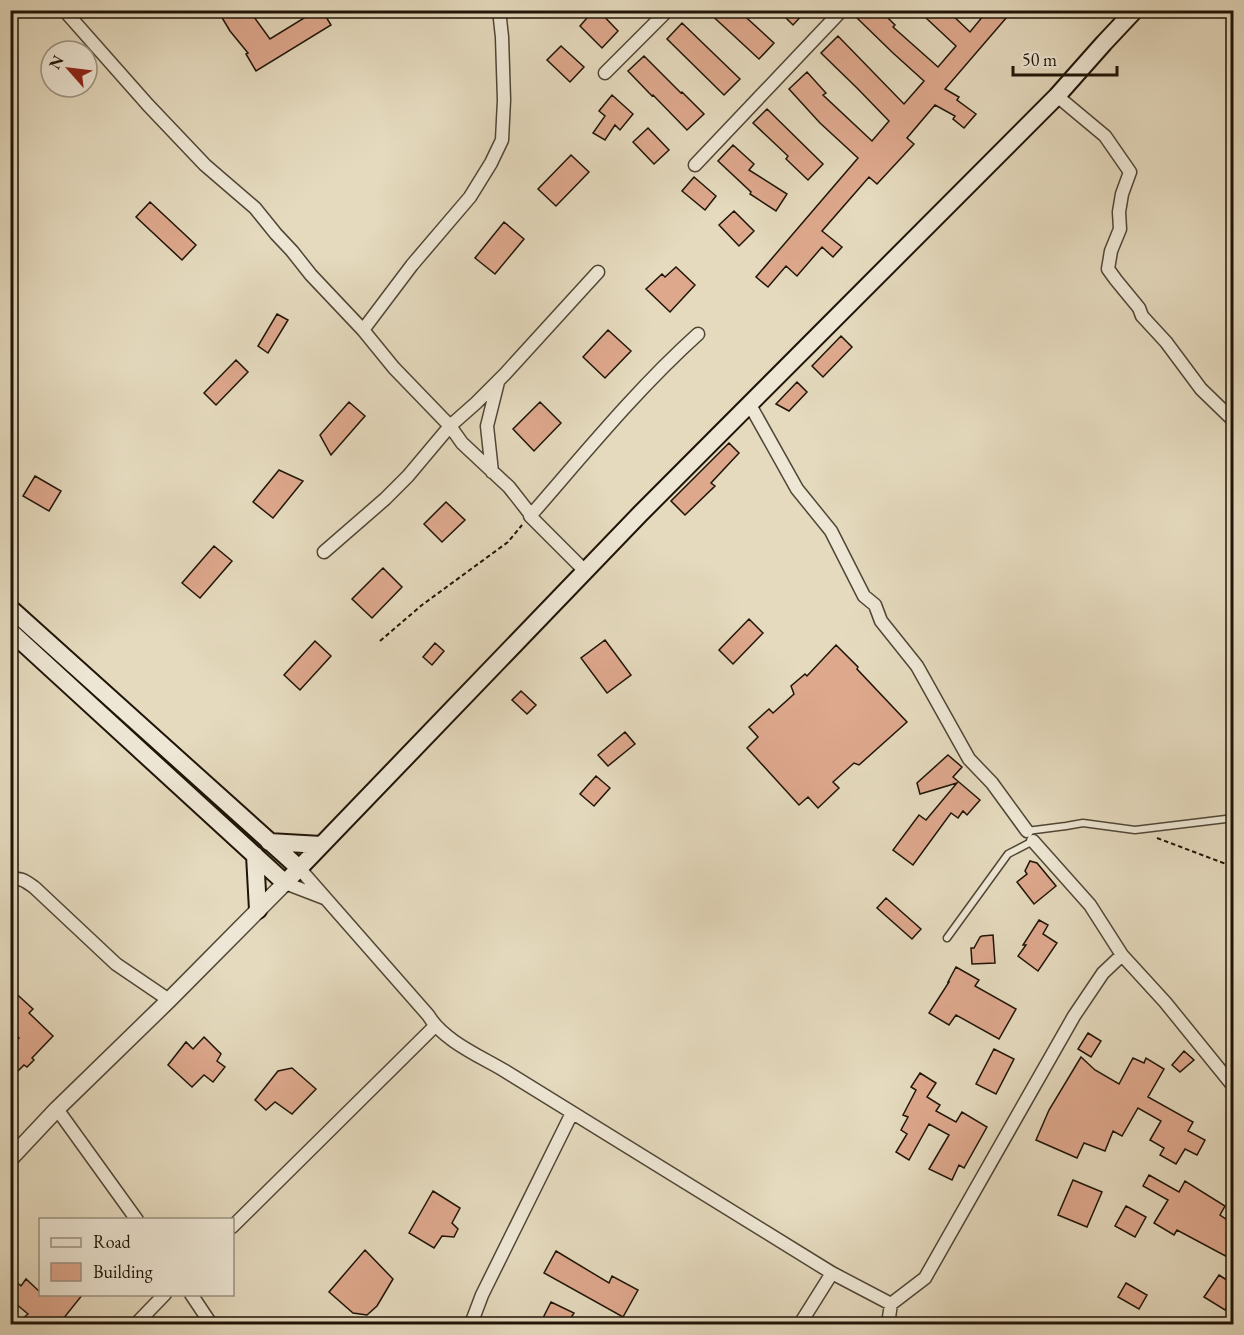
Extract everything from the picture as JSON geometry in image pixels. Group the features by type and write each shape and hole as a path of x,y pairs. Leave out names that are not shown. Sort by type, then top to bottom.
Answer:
{"main road":[{"path":"10,608 31,638 285,883 640,514 1057,96 1135,10"},
{"path":"10,631 31,638 299,868"},
{"path":"269,842 321,845"},
{"path":"255,855 258,910"}],"street":[{"path":"64,10 199,159 255,208 394,368 450,426 462,443 509,487 531,515 585,572"},
{"path":"363,330 412,265 470,197 502,140 504,100 499,10"},
{"path":"604,74 668,10"},
{"path":"695,165 842,10"},
{"path":"1057,96 1105,136 1130,172 1122,194 1119,212 1120,229 1111,251 1108,268 1139,308 1142,316 1166,342 1201,390 1233,421"},
{"path":"324,552 408,476 450,426 499,379 598,272"},
{"path":"531,515 654,376 698,334"},
{"path":"492,472 487,426 499,379"},
{"path":"750,405 797,489 831,531 864,596 875,606 881,621 917,666 969,759 992,783 1030,836 1090,905 1122,955 1165,1002 1233,1087"},
{"path":"299,868 428,1015 435,1026 457,1043 832,1273 891,1304"},
{"path":"10,883 19,879 35,888 116,964 168,1000"},
{"path":"10,1159 57,1109 285,883 325,898"},
{"path":"888,1324 891,1304 925,1278 1074,1016 1103,973 1122,955"},
{"path":"234,1225 435,1026"},
{"path":"57,1109 136,1218"},
{"path":"471,1324 482,1295 572,1113"},
{"path":"800,1324 832,1273"},
{"path":"136,1324 163,1296"},
{"path":"192,1296 211,1324"}],"lane":[{"path":"947,938 1008,854 1030,836 1083,823 1135,830 1233,818"}],"path":[{"path":"380,641 422,604 508,542 531,515"},
{"path":"1135,830 1233,867"}],"building":[{"path":"231,10 249,10 270,39 317,10 322,10 331,25 256,71 246,54 248,53 221,16"},
{"path":"594,10 598,10 618,31 602,48 580,26"},
{"path":"706,10 738,10 774,43 759,59"},
{"path":"778,10 807,10 793,25"},
{"path":"864,10 880,10 895,25 893,27 938,67 956,46 926,18 933,10 947,10 970,32 988,10 1013,10 945,89 959,97 957,100 976,114 964,128 953,119 955,116 935,105 907,138 914,144 877,184 869,177 822,231 842,247 833,257 822,247 797,276 786,266 768,287 756,277 858,158 820,123 789,89 807,72 826,93 823,95 872,141 889,121 821,53 838,36 904,104 924,81 857,18"},
{"path":"682,23 740,79 724,95 667,39"},
{"path":"561,46 584,67 570,82 547,60"},
{"path":"644,56 704,114 687,130 628,71"},
{"path":"612,95 633,114 620,130 615,125 605,140 593,133 605,116 599,111"},
{"path":"767,109 823,164 808,180 786,159 788,156 753,123"},
{"path":"648,128 669,150 654,164 633,142"},
{"path":"733,145 754,164 749,170 787,194 776,211 750,194 751,192 718,161"},
{"path":"571,155 589,172 556,206 538,189"},
{"path":"694,177 716,196 705,210 682,191"},
{"path":"150,202 196,245 182,260 136,217"},
{"path":"734,211 754,231 739,246 719,225"},
{"path":"504,222 524,239 495,274 475,258"},
{"path":"676,267 695,285 670,312 646,289 662,274 665,277"},
{"path":"277,314 288,320 268,353 258,346"},
{"path":"608,330 631,351 605,378 583,357"},
{"path":"841,336 852,347 823,377 812,366"},
{"path":"236,360 248,372 216,405 204,393"},
{"path":"797,382 807,392 789,411 776,404"},
{"path":"349,402 365,416 331,455 320,435"},
{"path":"540,402 561,423 534,451 513,429"},
{"path":"729,443 739,453 711,483 715,486 685,515 671,501"},
{"path":"279,470 303,481 273,518 253,502"},
{"path":"35,476 61,491 49,511 23,496"},
{"path":"446,502 465,520 442,542 424,524"},
{"path":"214,546 232,561 200,598 182,583"},
{"path":"383,568 402,587 372,618 352,599"},
{"path":"749,619 763,633 733,664 719,650"},
{"path":"605,640 631,675 607,693 581,658"},
{"path":"315,641 331,656 300,690 284,675"},
{"path":"435,643 444,651 432,665 423,657"},
{"path":"836,645 907,722 859,765 854,763 833,782 839,788 818,808 808,797 799,805 747,748 758,737 749,727 769,709 773,713 794,694 791,686 805,674 807,676"},
{"path":"521,691 536,705 527,714 512,700"},
{"path":"625,732 635,744 608,766 598,755"},
{"path":"948,755 962,767 953,777 980,800 967,815 963,811 958,818 951,813 913,865 893,850 919,815 926,820 957,783 920,794 917,783"},
{"path":"596,776 610,788 594,806 580,794"},
{"path":"1030,861 1037,863 1056,886 1034,904 1017,882 1027,874 1025,871"},
{"path":"886,898 921,929 912,939 877,908"},
{"path":"1039,920 1048,925 1043,934 1057,943 1038,971 1018,956"},
{"path":"993,935 995,963 972,964 971,948 974,948 980,937"},
{"path":"956,967 979,980 975,986 1016,1009 999,1039 956,1015 949,1025 929,1013"},
{"path":"10,988 33,1009 29,1013 53,1036 32,1058 34,1060 27,1067 24,1065 10,1079 10,1047 19,1038 10,1030"},
{"path":"1088,1033 1101,1041 1091,1057 1078,1049"},
{"path":"204,1037 221,1054 217,1061 225,1067 213,1082 204,1075 192,1087 168,1065 186,1042 193,1049"},
{"path":"994,1049 1014,1059 996,1094 976,1084"},
{"path":"1184,1051 1194,1060 1180,1072 1172,1065"},
{"path":"1081,1057 1095,1070 1119,1084 1133,1058 1144,1063 1146,1058 1164,1069 1148,1097 1193,1122 1188,1131 1205,1140 1197,1155 1185,1149 1176,1164 1160,1155 1164,1148 1150,1140 1161,1121 1138,1108 1122,1136 1113,1131 1105,1151 1084,1143 1077,1158 1036,1140 1049,1110"},
{"path":"292,1068 316,1089 292,1114 275,1102 266,1110 255,1100 278,1071"},
{"path":"920,1073 936,1083 927,1097 940,1105 936,1111 956,1122 962,1112 987,1127 964,1168 959,1165 952,1180 929,1169 949,1135 929,1124 909,1160 896,1152 907,1134 901,1130 908,1117 903,1115 916,1090 911,1087"},
{"path":"1149,1175 1179,1192 1185,1181 1225,1206 1220,1215 1233,1224 1233,1260 1177,1230 1174,1235 1154,1223 1168,1200 1143,1186"},
{"path":"1073,1180 1102,1192 1087,1227 1058,1215"},
{"path":"433,1191 460,1208 452,1223 458,1229 454,1237 442,1236 434,1248 409,1233"},
{"path":"1126,1206 1146,1217 1135,1237 1115,1226"},
{"path":"365,1250 393,1279 377,1306 367,1315 353,1313 329,1292"},
{"path":"556,1251 609,1283 612,1276 638,1290 623,1317 544,1273"},
{"path":"1219,1275 1233,1284 1233,1296 1225,1310 1204,1297"},
{"path":"10,1276 21,1286 26,1279 39,1291 39,1296 81,1296 59,1324 28,1324 22,1319 28,1314 10,1299"},
{"path":"1126,1283 1147,1295 1139,1309 1118,1297"},
{"path":"551,1302 574,1313 567,1324 540,1324"}]}
